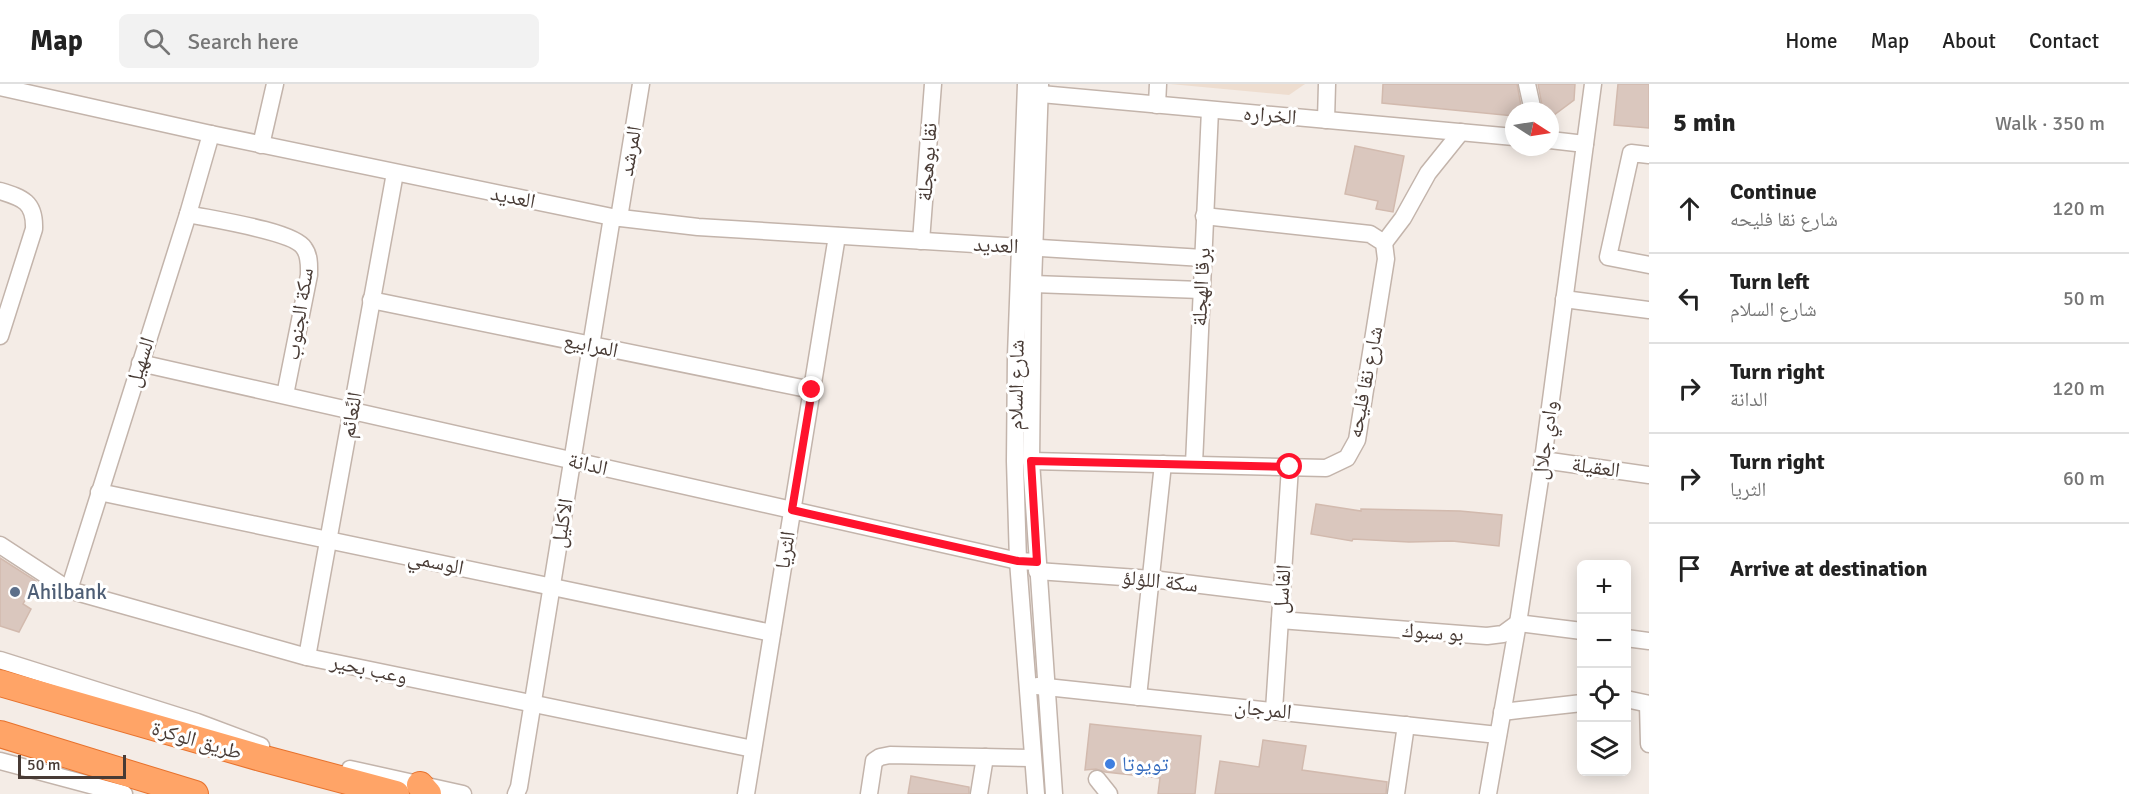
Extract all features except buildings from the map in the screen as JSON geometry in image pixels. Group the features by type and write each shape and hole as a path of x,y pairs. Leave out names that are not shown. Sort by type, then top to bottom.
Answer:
{"highway":[{"name":"طريق الوكرة","path":"0,677 261,758 396,794"},
{"path":"0,734 195,794"}],"street":[{"path":"261,145 275,84"},
{"name":"المرشد","path":"615,217 641,84"},
{"name":"نقا بوهجلة","path":"921,241 933,84"},
{"path":"1157,105 1158,84"},
{"path":"1326,120 1327,84"},
{"path":"1527,84 1531,102"},
{"name":"وادي جلال","path":"1488,794 1543,460 1593,84"},
{"name":"العديد","path":"0,87 261,145 615,217 698,227 1203,258"},
{"name":"الخراره","path":"1033,89 1157,105 1505,136"},
{"name":"شارع السلام","path":"1033,89 1027,247 1015,449 1018,561 1036,794"},
{"name":"برقا الهجلة","path":"1194,464 1210,110"},
{"path":"1204,216 1370,234 1384,243 1403,218 1428,173 1461,132"},
{"name":"السهيل","path":"69,590 188,214 211,134"},
{"path":"1559,141 1585,144"},
{"path":"1649,155 1631,153 1608,256 1649,265"},
{"name":"النًعائم","path":"307,657 395,173"},
{"path":"0,191 21,197 28,204 35,221 0,336"},
{"name":"سكة الجنوب","path":"188,214 273,232 291,237 304,246 309,261 309,275 285,395"},
{"name":"الاكليل","path":"516,794 519,788 591,345 615,217"},
{"name":"الثريا","path":"746,794 837,236"},
{"name":"شارع نقا فليحه","path":"1031,461 1326,468 1347,458 1357,440 1386,260 1384,243"},
{"name":"شارع السلام","path":"1027,247 1033,284 1031,461 1053,794"},
{"path":"1033,284 1201,290"},
{"path":"1564,299 1649,310"},
{"name":"المرابيع","path":"371,300 812,390"},
{"name":"الدانة","path":"140,363 1037,566"},
{"name":"العقيلة","path":"1543,460 1649,475"},
{"path":"1138,697 1163,464"},
{"name":"الفاسل","path":"1274,710 1290,467"},
{"name":"الوسمي","path":"99,492 772,633"},
{"name":"وعب بحير","path":"0,545 69,590 307,657 753,749"},
{"name":"سكة اللؤلؤ","path":"1037,566 1282,595"},
{"name":"بو سبوك","path":"1280,620 1486,636 1503,634 1518,622"},
{"path":"1518,622 1577,631"},
{"path":"1631,639 1649,641"},
{"name":"طريق الوكرة","path":"0,677 197,722 253,744 424,790"},
{"name":"المرجان","path":"1028,684 1498,735"},
{"path":"1631,700 1648,704 1649,744"},
{"path":"1502,712 1577,703"},
{"path":"1396,794 1406,725"},
{"path":"869,794 874,761 880,757 890,755 1032,758"},
{"path":"979,794 986,757"},
{"path":"0,761 124,794"},
{"path":"1097,779 1109,794"},
{"path":"424,790 463,794"}],"shaded area":[{"path":"1170,84 1305,84 1289,95"}],"place":[{"name":"Ahilbank","path":"15,592"},
{"name":"تويوتا","path":"1110,764"}],"route":[{"path":"812,390 792,510 1018,561 1037,562 1031,461 1290,467"}]}
